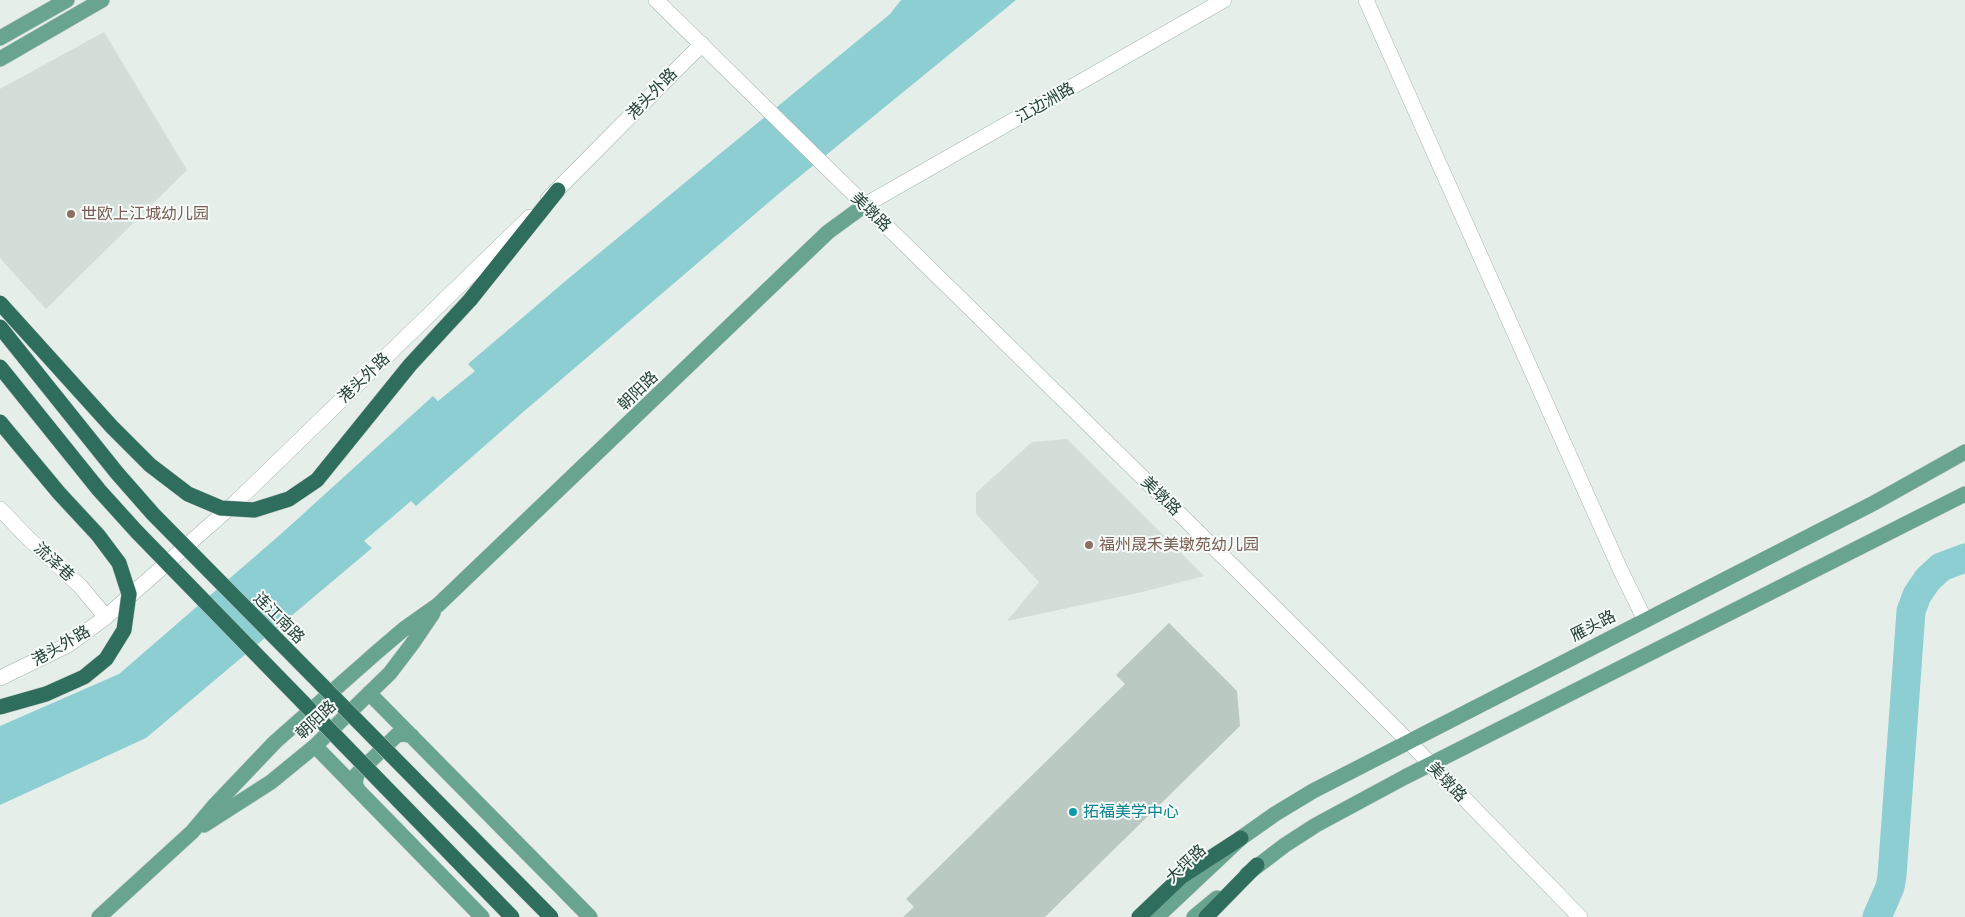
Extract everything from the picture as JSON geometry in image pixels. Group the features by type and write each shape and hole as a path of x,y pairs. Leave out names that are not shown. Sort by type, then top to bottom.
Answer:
{"highway":[{"path":"0,302 112,427 150,465 188,494 221,508 254,510 289,499 317,480 410,365 470,300 558,190"},
{"name":"连江南路","path":"0,327 111,466 153,514 551,917"},
{"path":"0,367 99,490 137,532 512,917"},
{"path":"0,422 119,563 129,594 124,630 106,659 84,677 69,684 46,694 0,707"},
{"path":"1140,917 1181,877 1241,838"},
{"path":"1206,917 1257,865"}],"main road":[{"path":"0,38 67,0"},
{"path":"0,59 102,0"},
{"name":"朝阳路","path":"100,917 192,832 275,742 404,629 438,606 828,232 865,205"},
{"name":"雁头路","path":"1241,838 1275,814 1313,791 1874,503 1965,452"},
{"path":"1194,917 1257,865 1316,825 1430,764 1965,494"},
{"name":"朝阳路","path":"192,832 271,782 315,746 390,673 438,606"},
{"path":"369,693 590,917"},
{"path":"358,790 355,783 357,774 397,734 412,736"},
{"path":"315,746 482,917"},
{"name":"大坪路","path":"1157,917 1241,838"}],"street":[{"path":"656,0 702,44"},
{"name":"江边洲路","path":"865,205 1224,0"},
{"path":"1366,0 1600,525 1645,620"},
{"name":"美墩路","path":"702,44 1249,582 1580,917"},
{"name":"港头外路","path":"0,678 68,645 106,617 235,503 558,190 702,44"},
{"name":"流泽巷","path":"0,509 80,586 106,617"}],"shaded area":[{"name":"世欧上江城幼儿园","path":"104,32 187,170 46,309 0,258 0,89"},
{"name":"福州晟禾美墩苑幼儿园","path":"1067,439 1204,576 1142,592 1007,621 1039,582 976,514 976,493 1032,442"}],"water":[{"path":"901,0 1016,0 782,191 416,506 411,501 364,541 372,548 146,738 0,805 0,726 119,674 281,534 433,396 438,401 475,371 468,364 569,278 890,14"}],"building":[{"name":"拓福美学中心","path":"1169,623 1237,691 1240,726 1045,917 903,917 914,907 906,899 1125,684 1116,675"}],"waterway":[{"path":"1877,917 1890,887 1892,876 1911,611 1917,595 1928,579 1941,567 1965,558"}],"place":[{"name":"世欧上江城幼儿园","path":"71,214"},
{"name":"福州晟禾美墩苑幼儿园","path":"1089,545"},
{"name":"拓福美学中心","path":"1073,812"}]}
